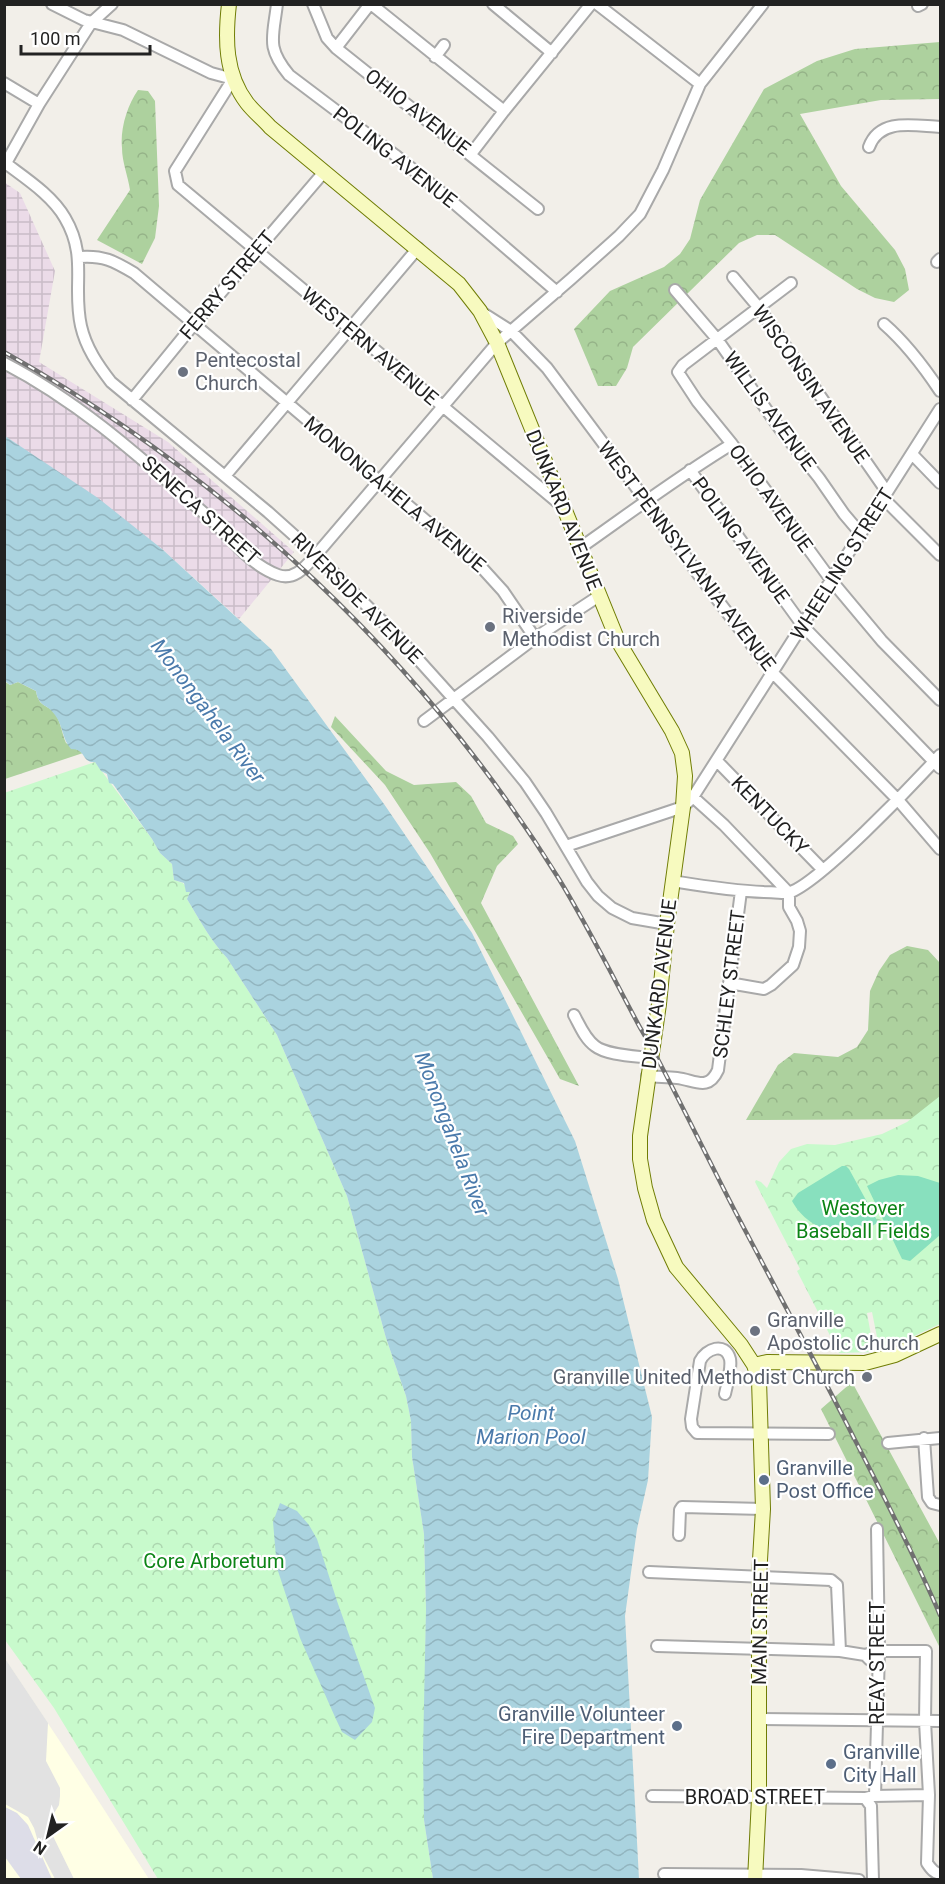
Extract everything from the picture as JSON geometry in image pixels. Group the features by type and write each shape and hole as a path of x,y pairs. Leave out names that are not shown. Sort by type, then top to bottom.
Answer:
{"main road":[{"name":"DUNKARD AVENUE","path":"228,4 226,32 233,79 247,103 270,127 459,284 480,311 497,343 618,641 672,731 682,753 685,777 683,807 672,881 659,1004 647,1076 640,1136 640,1159 654,1220 676,1267 736,1339 754,1365"},
{"path":"754,1365 766,1362 865,1363 895,1355 940,1334"},
{"name":"MAIN STREET","path":"754,1365 759,1380 763,1509 759,1577 759,1798 755,1878"}],"street":[{"path":"52,4 92,23 123,30 211,73 233,79"},
{"name":"POLING AVENUE","path":"277,4 273,49 278,62 289,75 421,176 557,291"},
{"name":"OHIO AVENUE","path":"313,4 327,38 336,48 538,209"},
{"path":"336,48 370,4 504,111"},
{"path":"494,4 552,52"},
{"path":"471,154 591,4"},
{"path":"597,4 700,84"},
{"name":"SENECA STREET","path":"4,363 94,419 207,515 235,545 271,571 280,576 290,576 304,568 316,555 497,343 619,236 640,214 663,170 700,84 763,4"},
{"path":"79,257 77,244 64,215 46,195 5,162 39,104 92,23 110,5"},
{"path":"435,57 444,45"},
{"name":"WESTERN AVENUE","path":"233,79 175,171 177,185 562,506"},
{"path":"4,83 39,104"},
{"path":"869,147 872,139 886,128 915,125 940,127"},
{"name":"FERRY STREET","path":"132,400 324,172"},
{"path":"225,476 418,248"},
{"name":"MONONGAHELA AVENUE","path":"79,257 97,256 116,262 134,273 494,580 535,638"},
{"name":"RIVERSIDE AVENUE","path":"79,257 81,325 87,345 97,364 111,382 316,555 398,637 525,782 598,896 612,908 632,918 667,924"},
{"name":"WISCONSIN AVENUE","path":"733,277 759,308 885,495 940,555"},
{"path":"717,339 791,283"},
{"name":"WILLIS AVENUE","path":"675,290 717,339 780,429 861,534"},
{"name":"WEST PENNSYLVANIA AVENUE","path":"480,311 511,331 547,369 773,672 897,800 940,849"},
{"path":"885,324 902,340 928,372 940,392"},
{"name":"OHIO AVENUE","path":"717,339 683,365 678,372 697,401 732,444 831,580 882,640 940,700"},
{"name":"WHEELING STREET","path":"683,807 693,797 717,761 940,410"},
{"path":"580,548 690,470 732,444"},
{"path":"912,454 940,483"},
{"name":"POLING AVENUE","path":"690,470 803,626 939,761"},
{"path":"424,721 535,638 599,596"},
{"name":"KENTUCKY","path":"717,761 824,870"},
{"path":"672,881 741,891 789,893 824,870 939,761"},
{"path":"693,797 724,825 789,893 789,907 800,931 799,947 793,965 771,985 764,989 729,983"},
{"path":"566,846 683,807"},
{"name":"SCHLEY STREET","path":"647,1076 678,1078 698,1084 707,1083 715,1078 718,1070 741,891"},
{"path":"574,1016 587,1039 594,1046 602,1050 650,1058"},
{"path":"725,1350 736,1339"},
{"path":"725,1394 730,1356 725,1350 718,1348 704,1354 700,1361 691,1419 692,1427 697,1433 829,1434"},
{"path":"924,1438 928,1497 936,1504"},
{"path":"888,1443 940,1438"},
{"path":"679,1534 682,1507 763,1509"},
{"name":"REAY STREET","path":"873,1880 870,1797 877,1720 879,1651 877,1529"},
{"path":"649,1572 831,1580 837,1585 840,1651"},
{"path":"657,1646 840,1651 865,1655 879,1651 926,1651 929,1795 927,1863 931,1869 940,1874"},
{"path":"865,1655 878,1667"},
{"path":"759,1719 940,1721"},
{"name":"BROAD STREET","path":"652,1796 759,1798 929,1795"},
{"path":"664,1874 755,1878 801,1875 859,1880"}],"shaded area":[{"path":"4,182 20,193 55,271 39,362 168,442 294,552 239,619 162,549 5,436"},
{"path":"4,1657 61,1743 149,1879 5,1879"},
{"path":"4,1657 48,1723 46,1761 60,1788 59,1805 50,1820 49,1828 74,1879 55,1879 41,1852 28,1817 5,1804"},
{"path":"5,1807 17,1813 28,1825 52,1879 21,1879 5,1857"}],"green space":[{"path":"940,42 940,99 881,100 800,114 841,186 895,250 905,269 909,290 894,302 875,298 857,289 775,235 757,235 739,243 633,347 627,368 616,386 598,386 574,329 610,291 664,267 680,254 690,239 700,200 764,89 817,61 855,49"},
{"path":"138,90 148,91 155,101 159,206 155,238 142,264 97,240 130,190 123,158 122,133 128,110"},
{"path":"4,681 10,685 18,682 36,691 39,701 56,715 66,743 83,753 5,779"},
{"path":"335,716 386,771 414,785 456,782 471,796 486,823 513,836 518,844 497,866 481,903 579,1086 560,1079 430,853 385,785 331,727"},
{"name":"Core Arboretum","path":"95,762 160,853 172,864 174,880 183,883 190,892 187,899 277,1035 347,1196 386,1338 406,1396 411,1421 412,1457 424,1534 426,1609 424,1820 433,1879 158,1879 54,1708 5,1640 4,793"},
{"path":"907,946 928,950 940,963 940,1119 746,1120 778,1065 794,1053 838,1057 857,1047 868,1030 870,991 879,971 890,955"},
{"name":"Westover Baseball Fields","path":"940,1096 940,1324 880,1352 872,1312 867,1313 874,1352 839,1353 797,1271 800,1269 755,1182 756,1180 761,1182 767,1188 779,1162 791,1149 807,1144 835,1145 882,1134 907,1122"},
{"path":"842,1166 849,1169 878,1222 867,1229 843,1233 819,1227 808,1220 792,1201 798,1193"},
{"path":"898,1175 918,1176 940,1183 940,1235 910,1261 902,1259 867,1186"},
{"path":"852,1382 940,1544 940,1648 821,1409"}],"water":[{"name":"Point Marion Pool","path":"5,436 98,498 162,549 271,649 384,804 472,933 575,1141 618,1279 652,1417 648,1480 637,1529 625,1616 639,1879 433,1879 424,1820 426,1609 424,1534 412,1457 411,1421 406,1396 386,1338 347,1196 277,1035 187,899 190,892 186,892 184,883 174,880 172,864 160,853 113,784 109,783 107,774 80,751 71,749 58,719 41,703 36,691 18,682 10,685 5,681"},
{"path":"280,1503 297,1511 317,1539 375,1708 372,1722 355,1740 342,1732 335,1717 300,1638 277,1568 273,1522"}],"railway":[{"path":"4,352 87,402 167,457 243,516 315,580 383,649 447,722 505,798 569,896 652,1048 878,1485 940,1615"}],"place":[{"name":"Pentecostal Church","path":"183,372"},
{"name":"Riverside Methodist Church","path":"490,627"},
{"name":"Granville Apostolic Church","path":"755,1331"},
{"name":"Granville United Methodist Church","path":"867,1377"},
{"name":"Granville Post Office","path":"764,1480"},
{"name":"Granville Volunteer Fire Department","path":"677,1726"},
{"name":"Granville City Hall","path":"831,1764"}],"water label":[{"name":"Monongahela River","path":"208,711"},
{"name":"Monongahela River","path":"452,1134"}]}
